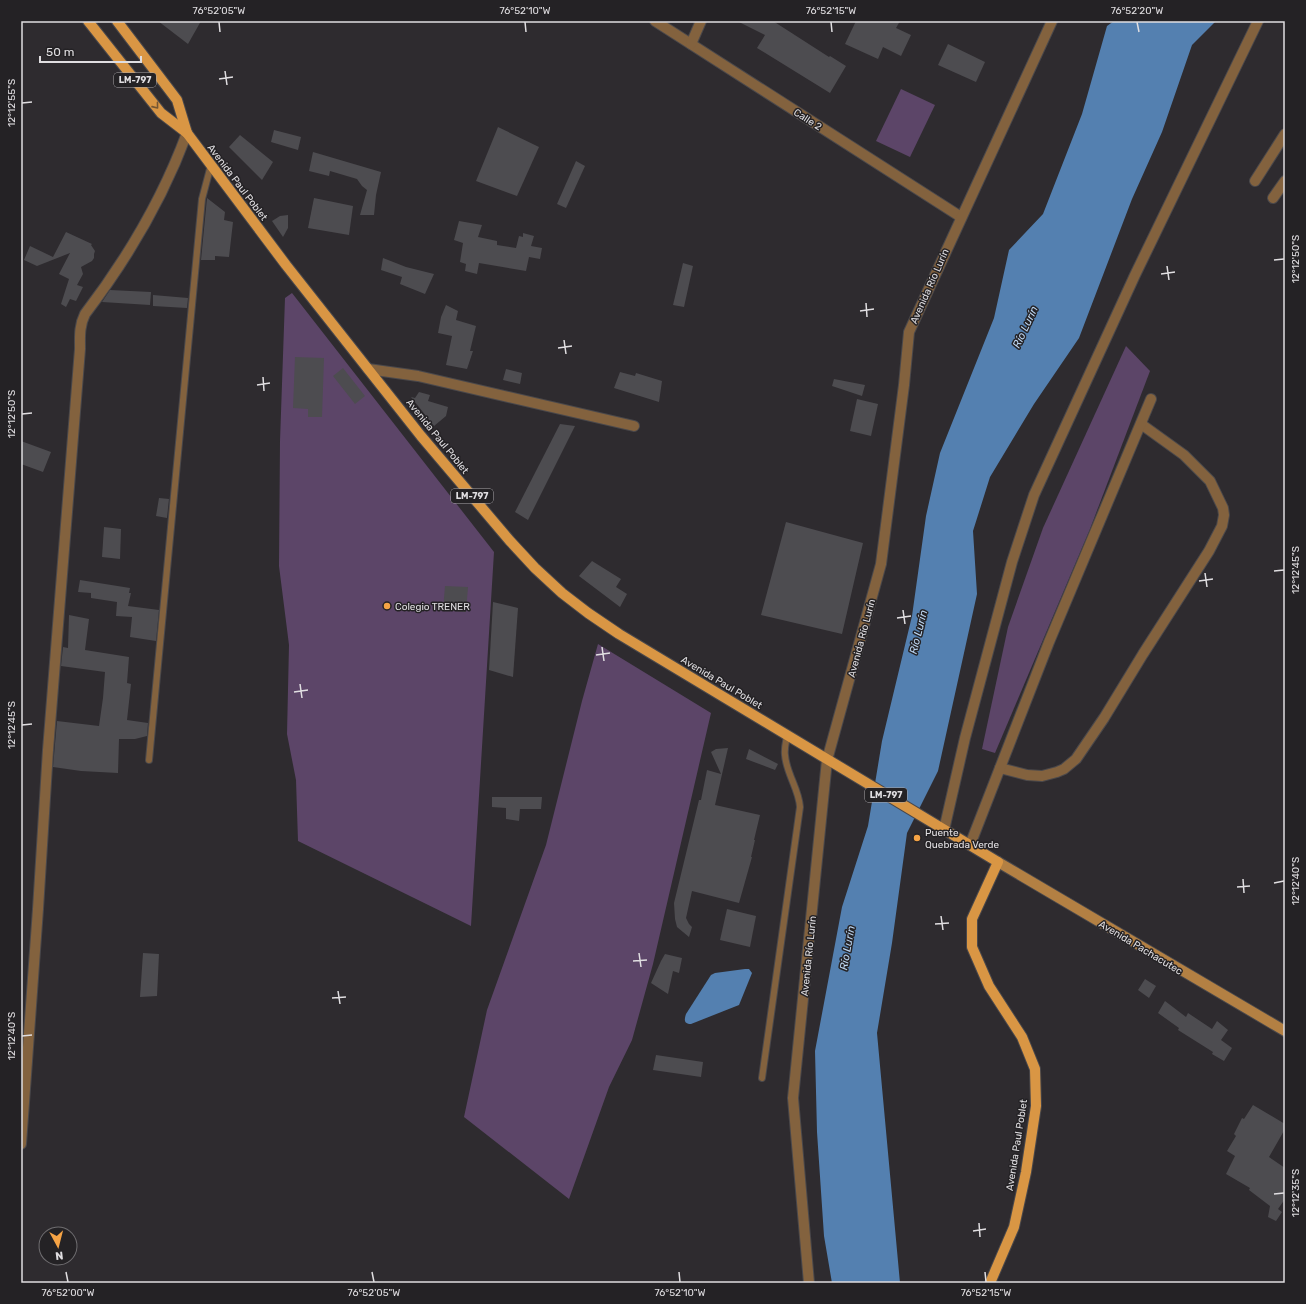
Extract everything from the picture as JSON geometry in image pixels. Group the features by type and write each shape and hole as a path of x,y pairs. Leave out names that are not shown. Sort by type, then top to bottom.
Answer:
{"main road":[{"name":"Avenida Paul Poblet","path":"88,21 161,113 187,133 286,265 421,436 510,541 535,568 562,593 588,614 619,634 998,862 972,919 972,947 989,986 1022,1037 1035,1069 1036,1106 1026,1172 1014,1227 990,1283"},
{"name":"Avenida Paul Poblet","path":"117,21 177,100 187,133"},
{"name":"Avenida Pachacutec","path":"998,862 1285,1031"}],"street":[{"name":"Calle 2","path":"655,21 961,217"},
{"path":"691,44 701,21"},
{"name":"Avenida Río Lurín","path":"809,1283 793,1098 827,760 881,564 903,393 909,332 1052,21"},
{"path":"944,830 964,738 1012,562 1034,495 1135,274 1258,21"},
{"path":"21,1144 38,917 48,750 80,349 80,328 86,314 125,259 176,162 187,133"},
{"path":"1255,181 1285,134"},
{"path":"1273,198 1285,181"},
{"path":"368,369 418,376 634,426"},
{"path":"970,845 1054,630 1151,399"},
{"path":"1000,768 1027,775 1042,776 1064,769 1076,759 1104,718 1209,551 1222,526 1224,515 1223,508 1210,481 1184,455 1140,424"}],"lane":[{"path":"149,760 202,199 211,165"},
{"path":"762,1078 800,807 799,799 787,767 785,754 787,736"}],"shaded area":[{"path":"901,89 935,105 910,157 876,141"},
{"name":"Colegio TRENER","path":"292,293 494,552 471,926 298,841 296,780 287,734 289,645 279,566 280,441 285,298"},
{"path":"1126,346 1150,371 1090,529 995,753 982,749 1008,627 1043,528"},
{"path":"598,644 711,713 653,964 632,1040 609,1087 569,1199 464,1117 487,1010 546,845 582,701"}],"water":[{"name":"Río Lurín","path":"1114,21 1216,21 1192,45 1162,132 1132,199 1079,338 1034,404 990,477 973,531 977,594 938,771 907,833 892,943 877,1033 900,1283 832,1283 824,1236 817,1132 815,1051 842,907 868,826 882,741 912,616 926,516 940,453 994,318 1009,250 1043,214 1082,114 1107,26"},
{"path":"749,969 752,973 739,1005 691,1024 686,1022 686,1014 711,975 715,973"}],"building":[{"path":"158,21 201,21 188,44"},
{"path":"737,21 773,21 829,57 830,56 846,66 830,93 757,48 765,35"},
{"path":"856,21 900,21 896,28 911,35 901,56 883,47 878,59 845,44"},
{"path":"948,44 985,62 976,82 938,65"},
{"path":"498,127 539,147 517,196 476,181"},
{"path":"274,130 301,137 298,150 271,142"},
{"path":"240,135 273,162 262,180 229,147"},
{"path":"313,152 381,172 376,195 374,215 360,215 367,190 357,179 330,171 329,176 309,171"},
{"path":"576,161 585,166 566,208 557,204"},
{"path":"207,198 225,212 224,220 233,222 229,257 215,256 215,260 201,260"},
{"path":"314,198 353,206 349,235 308,228"},
{"path":"288,215 288,228 283,237 272,221 280,216"},
{"path":"459,221 482,225 478,237 497,241 497,245 516,248 519,236 523,237 523,233 534,236 531,246 542,248 540,259 529,257 526,271 479,263 477,274 465,271 466,264 460,262 463,243 454,240"},
{"path":"66,232 92,244 91,245 95,251 92,261 81,267 83,274 77,285 83,287 76,301 70,299 66,307 61,304 69,279 59,274 70,253 37,266 24,260 30,246 53,257"},
{"path":"383,258 406,267 434,274 425,294 400,284 402,277 381,270"},
{"path":"683,263 693,266 684,307 673,305"},
{"path":"110,290 151,292 150,305 102,302"},
{"path":"153,295 188,298 187,308 153,306"},
{"path":"446,305 458,311 456,320 476,326 470,351 473,351 467,369 446,365 452,336 438,333 441,317"},
{"path":"295,357 324,358 322,417 308,417 308,409 293,408"},
{"path":"343,368 365,396 355,404 333,376"},
{"path":"506,369 522,373 520,384 503,380"},
{"path":"620,372 635,376 636,373 662,381 659,402 614,388"},
{"path":"834,379 865,385 862,396 832,386"},
{"path":"419,392 430,395 428,401 448,407 446,416 434,426 411,397 415,398"},
{"path":"857,399 878,404 871,436 850,431"},
{"path":"560,424 575,426 528,520 515,512"},
{"path":"21,441 51,452 43,472 21,464"},
{"path":"159,498 169,499 167,518 156,516"},
{"path":"786,522 863,543 842,634 761,615"},
{"path":"104,527 121,529 120,559 102,557"},
{"path":"592,561 621,579 616,587 627,594 620,607 579,576"},
{"path":"80,580 130,588 129,593 131,593 128,606 159,610 156,641 130,637 132,617 116,616 117,602 91,598 91,593 78,592"},
{"path":"445,586 468,587 466,612 443,610"},
{"path":"493,602 518,608 513,677 489,670"},
{"path":"69,615 89,619 85,650 129,657 127,683 131,684 127,720 148,723 147,736 135,739 119,739 118,773 81,771 53,767 57,721 99,726 103,698 105,672 61,666 63,647 68,648"},
{"path":"728,748 715,805 760,815 754,840 752,857 739,903 692,891 686,918 692,927 689,937 677,927 674,903 699,800 701,800 707,770 721,774 711,752 716,749"},
{"path":"749,749 778,764 775,770 746,759"},
{"path":"492,797 542,797 541,809 520,809 519,821 506,819 506,808 492,807"},
{"path":"727,909 756,916 750,947 720,940"},
{"path":"143,953 159,954 157,996 140,997"},
{"path":"665,954 682,958 679,973 673,971 668,994 651,983"},
{"path":"1145,979 1156,986 1149,998 1138,990"},
{"path":"1165,1001 1186,1017 1188,1013 1212,1029 1217,1021 1228,1030 1221,1040 1232,1048 1224,1061 1212,1054 1213,1052 1178,1030 1179,1028 1158,1013"},
{"path":"656,1055 703,1062 701,1077 653,1070"},
{"path":"1253,1105 1285,1124 1285,1129 1269,1157 1285,1168 1285,1199 1278,1209 1282,1212 1276,1221 1268,1217 1270,1206 1249,1190 1250,1188 1226,1174 1235,1156 1227,1151 1236,1136 1234,1134 1242,1118 1244,1119"}],"place":[{"name":"Colegio TRENER","path":"387,606"},
{"name":"Puente Quebrada Verde","path":"917,838"}]}
